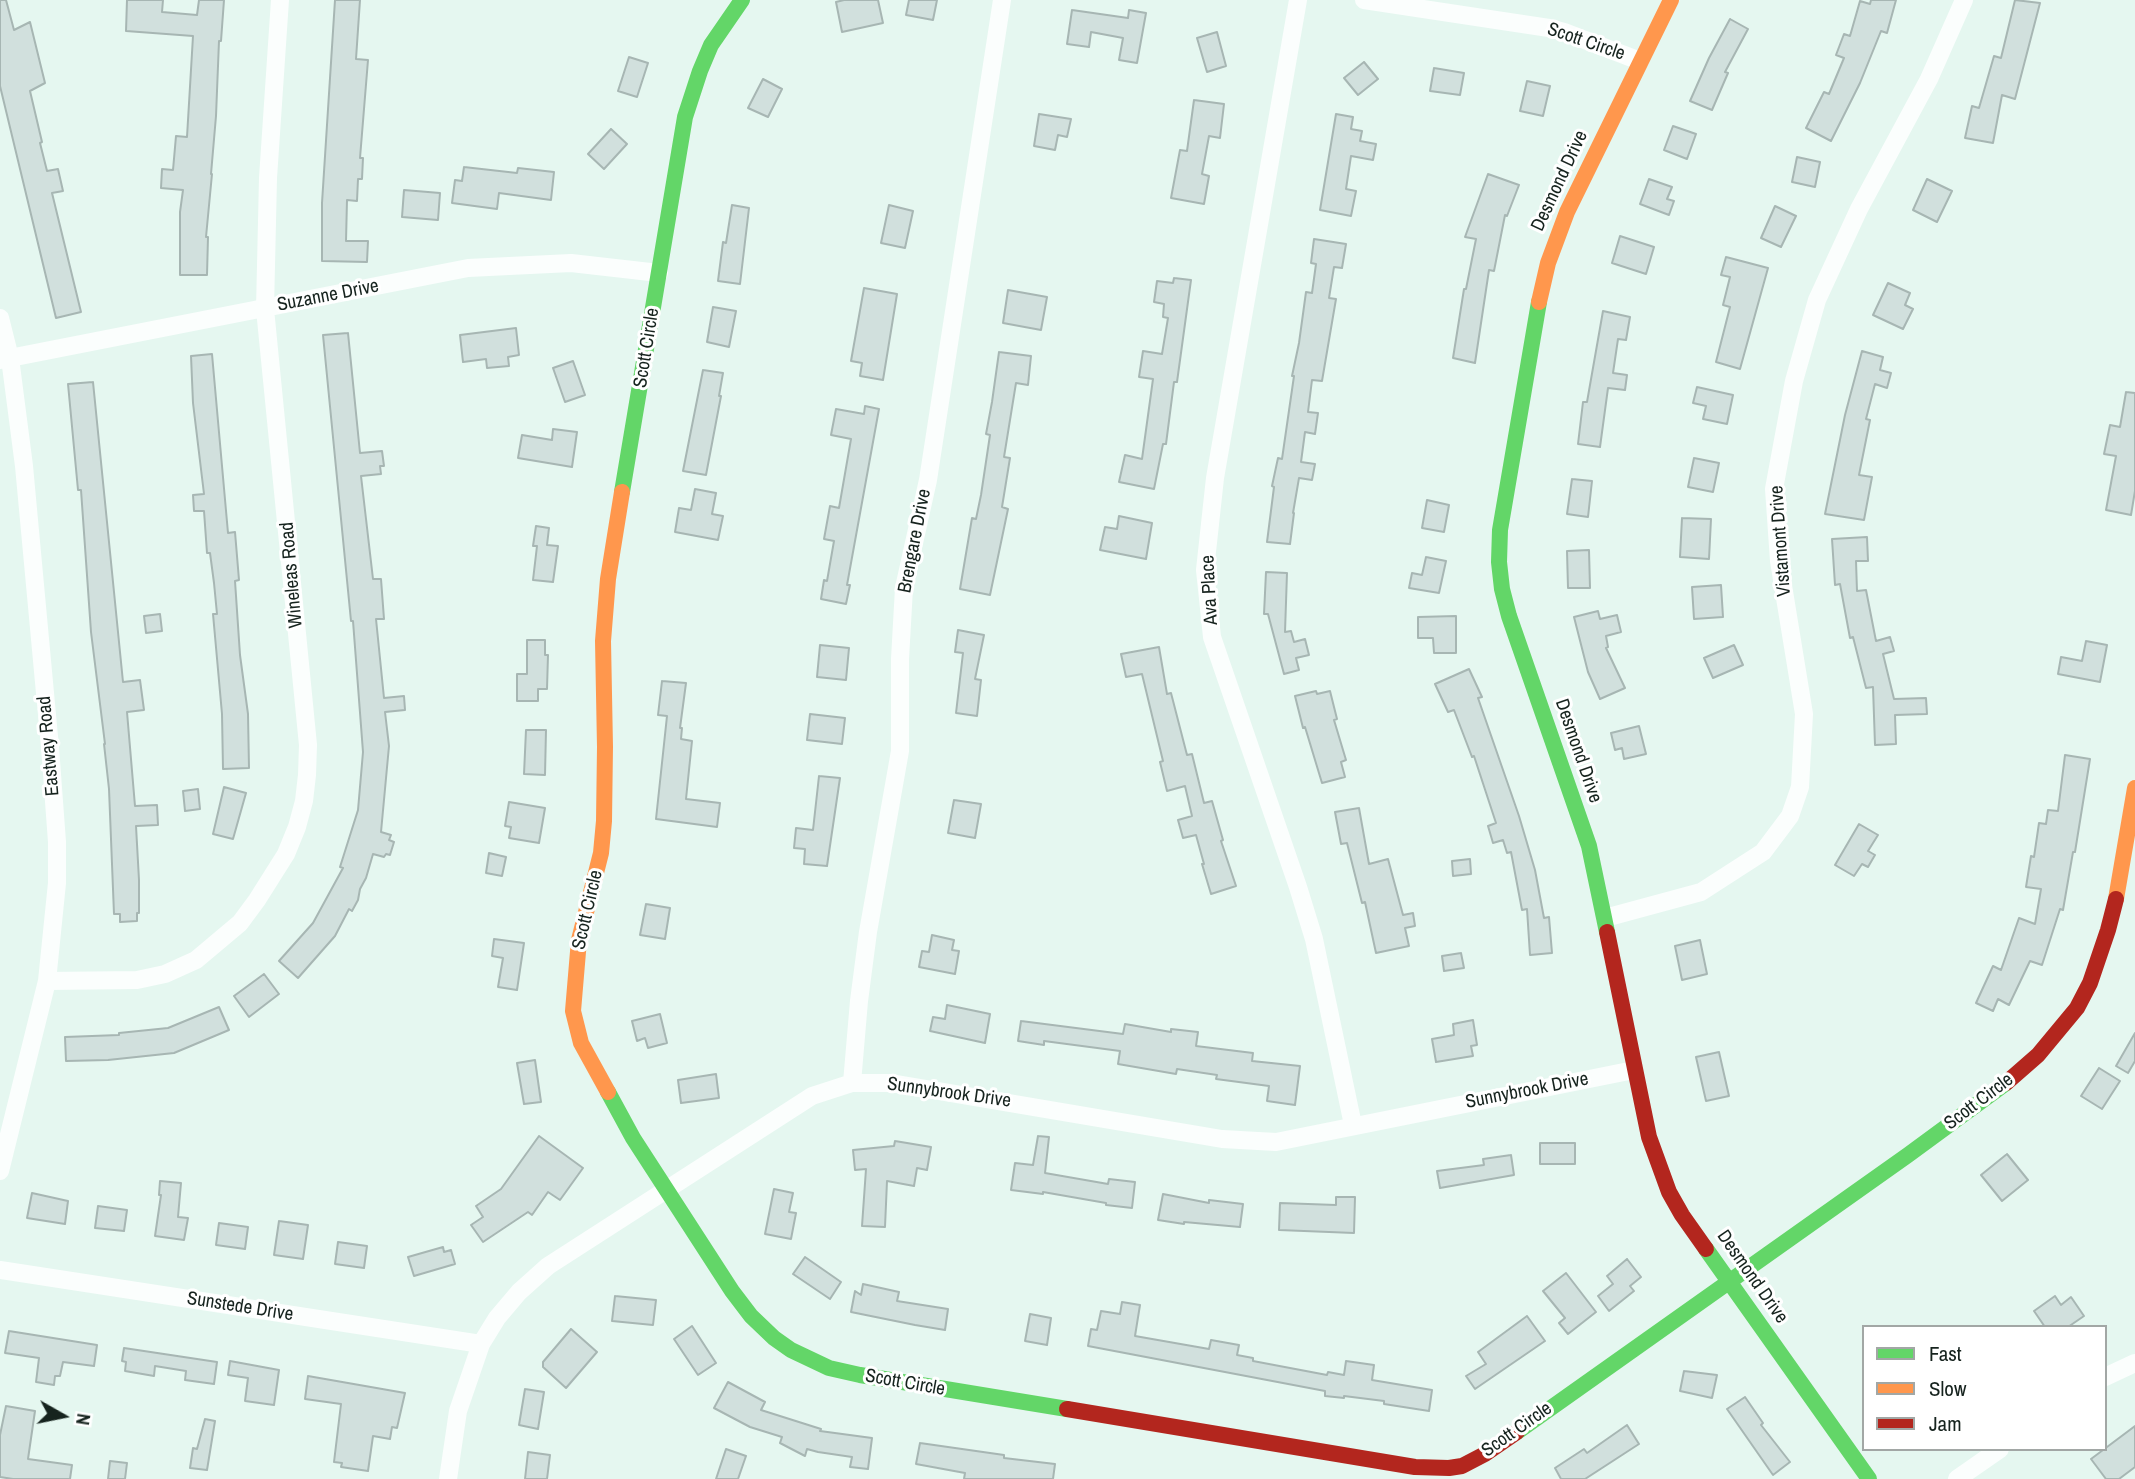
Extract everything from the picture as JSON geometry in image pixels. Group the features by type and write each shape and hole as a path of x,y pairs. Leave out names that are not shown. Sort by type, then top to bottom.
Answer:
{"street":[{"name":"Wineleas Road","path":"47,981 136,980 165,974 196,960 240,923 272,878 297,827 307,775 308,745 265,309 268,178 280,0"},
{"name":"Scott Circle","path":"742,0 711,46 685,117 608,579 603,641 603,832 593,890 579,940 573,999 581,1043 633,1138 732,1292 751,1316 791,1350 829,1368 873,1378 1415,1467 1449,1468 1461,1472 1908,1155 2012,1078 2059,1032 2077,1008 2090,983 2108,930 2117,895 2135,788"},
{"name":"Brengare Drive","path":"852,1083 868,932 900,751 900,659 904,588 928,480 1002,0"},
{"name":"Ava Place","path":"1298,0 1215,478 1205,569 1212,637 1314,939 1353,1125"},
{"name":"Scott Circle","path":"1364,0 1549,28 1640,61"},
{"name":"Desmond Drive","path":"1671,0 1567,212 1548,263 1538,304 1500,530 1500,575 1509,616 1588,846 1649,1137 1669,1192 1869,1479"},
{"name":"Vistamont Drive","path":"1605,918 1700,892 1763,852 1790,816 1800,787 1804,714 1779,561 1774,489 1794,381 1817,300 1859,209 1929,79 1964,0"},
{"name":"Suzanne Drive","path":"5,359 468,268 571,263 659,273"},
{"name":"Eastway Road","path":"0,318 24,466 51,747 57,842 57,883 47,981 0,1171"},
{"name":"Sunnybrook Drive","path":"447,1479 458,1411 469,1374 481,1344 497,1318 519,1292 548,1266 812,1096 852,1083 891,1083 1222,1139 1276,1142 1634,1070"},
{"name":"Sunstede Drive","path":"0,1270 481,1344"},
{"path":"2107,1376 2135,1363"},
{"path":"1957,1479 1997,1451"}],"building":[{"path":"0,0 6,0 14,30 30,22 45,83 30,91 47,171 58,169 63,191 52,193 81,312 56,318 0,86"},
{"path":"127,0 163,0 162,12 197,15 199,0 224,0 206,237 207,275 180,275 180,212 183,190 161,188 162,169 173,170 176,136 187,137 193,36 126,31"},
{"path":"335,0 360,0 356,59 368,60 360,158 363,158 362,179 358,179 357,201 347,200 346,241 368,241 367,262 322,261 322,203"},
{"path":"878,0 883,23 842,32 836,2"},
{"path":"909,0 937,0 933,20 906,15"},
{"path":"1871,0 1896,0 1887,33 1881,31 1860,83 1831,141 1806,128 1824,92 1829,94 1844,58 1836,55 1844,34 1850,36 1860,1 1870,4"},
{"path":"2015,0 2040,3 2015,99 2002,95 1993,143 1965,138 1972,106 1979,108 1994,56 2001,58"},
{"path":"1072,10 1128,18 1129,10 1146,13 1137,63 1119,60 1123,38 1091,32 1089,47 1067,44"},
{"path":"1730,19 1748,29 1725,72 1728,73 1712,110 1690,101"},
{"path":"1217,32 1226,66 1207,72 1197,38"},
{"path":"629,57 648,63 637,97 618,91"},
{"path":"1364,62 1378,79 1358,95 1344,78"},
{"path":"1434,68 1464,73 1460,95 1430,91"},
{"path":"763,79 782,89 768,117 748,108"},
{"path":"1527,81 1550,86 1543,116 1520,111"},
{"path":"1194,100 1224,104 1220,138 1209,136 1202,174 1209,176 1204,204 1171,198 1180,150 1187,151"},
{"path":"1039,114 1071,119 1067,137 1058,135 1055,150 1034,146"},
{"path":"1336,114 1353,117 1351,129 1362,131 1360,141 1376,144 1373,160 1351,156 1346,189 1356,191 1351,216 1320,210"},
{"path":"1673,126 1696,134 1687,159 1664,150"},
{"path":"611,129 627,144 604,169 588,154"},
{"path":"1797,157 1820,162 1815,187 1792,182"},
{"path":"464,167 517,173 518,168 554,172 551,200 499,193 497,209 452,203 455,180 462,181"},
{"path":"1488,174 1519,185 1507,216 1505,215 1494,271 1489,270 1475,363 1453,358 1464,289 1476,239 1465,237"},
{"path":"1649,179 1672,187 1667,199 1674,201 1669,215 1640,204"},
{"path":"1927,179 1952,191 1937,222 1913,210"},
{"path":"404,190 440,193 438,220 402,217"},
{"path":"732,205 749,208 740,284 718,281 723,242 726,243"},
{"path":"889,205 913,211 905,248 881,243"},
{"path":"1775,206 1796,216 1781,247 1761,238"},
{"path":"1620,236 1654,247 1646,274 1612,263"},
{"path":"1314,239 1346,244 1342,268 1334,267 1329,298 1336,299 1322,381 1312,380 1308,412 1318,413 1315,434 1305,432 1301,462 1315,464 1312,480 1299,478 1290,544 1267,542 1272,486 1278,458 1282,459 1306,292 1312,293 1316,264 1311,263"},
{"path":"1726,257 1768,268 1740,369 1716,362 1730,307 1723,305 1730,277 1721,275"},
{"path":"1174,278 1191,280 1177,382 1174,382 1166,444 1163,444 1154,489 1119,482 1125,455 1142,459 1153,379 1139,377 1143,351 1162,354 1168,318 1163,317 1164,304 1154,302 1157,281 1173,283"},
{"path":"1888,283 1910,293 1905,305 1913,309 1903,329 1873,315"},
{"path":"864,288 897,294 883,380 860,376 862,363 851,361"},
{"path":"1008,290 1047,297 1041,330 1003,323"},
{"path":"713,307 736,311 729,347 707,342"},
{"path":"1603,311 1630,317 1626,340 1618,339 1613,373 1627,375 1625,390 1608,388 1600,447 1578,444 1583,402 1587,402"},
{"path":"516,328 519,355 508,357 509,366 487,368 486,359 463,362 460,335"},
{"path":"348,333 360,453 382,451 384,466 380,466 381,474 361,476 373,579 381,579 384,619 376,619 384,698 404,696 405,710 385,712 389,746 381,832 391,835 389,840 394,842 390,855 386,854 384,857 373,854 352,911 349,909 335,936 298,978 279,961 313,923 343,868 340,867 358,810 363,752 353,621 323,335"},
{"path":"1862,351 1883,357 1880,370 1891,373 1887,388 1875,384 1866,419 1870,420 1859,475 1872,477 1864,520 1825,514 1845,415"},
{"path":"999,352 1031,356 1028,385 1016,383 1004,457 1010,458 1002,507 1008,509 990,595 960,589 972,518 976,519 981,495 990,435 986,434"},
{"path":"212,354 228,533 235,532 239,580 235,581 240,655 248,714 249,768 223,769 222,714 213,614 217,614 214,583 210,553 207,553 204,511 194,511 193,495 204,494 193,403 191,356"},
{"path":"573,361 585,395 565,402 553,368"},
{"path":"703,370 723,373 706,475 683,471"},
{"path":"93,382 123,682 140,680 144,710 127,712 135,806 157,805 158,825 136,826 139,880 137,921 120,922 120,914 114,914 109,789 91,632 81,490 78,490 68,384"},
{"path":"1697,387 1733,395 1727,424 1703,419 1706,406 1693,403"},
{"path":"2126,392 2135,393 2135,491 2131,515 2106,510 2116,456 2104,454 2110,425 2120,427"},
{"path":"865,406 879,409 847,585 850,585 846,604 821,599 834,541 824,539 830,506 839,508 851,439 831,435 836,409 864,414"},
{"path":"553,429 577,432 572,467 518,458 522,435 552,440"},
{"path":"1694,458 1719,463 1713,492 1688,487"},
{"path":"1572,479 1592,481 1588,517 1567,514"},
{"path":"695,489 716,493 712,514 723,516 718,540 675,532 679,508 691,510"},
{"path":"1427,500 1449,505 1444,532 1422,528"},
{"path":"1119,516 1152,523 1146,559 1100,550 1105,527 1117,529"},
{"path":"1682,518 1711,519 1709,559 1680,557"},
{"path":"536,526 549,528 547,545 558,546 553,582 533,580 537,546 533,546"},
{"path":"1867,537 1868,561 1856,561 1857,591 1866,590 1876,641 1890,637 1894,651 1883,654 1894,699 1926,698 1927,714 1895,715 1896,744 1875,745 1873,687 1866,688 1853,637 1850,638 1840,584 1835,585 1832,539"},
{"path":"1589,550 1590,588 1568,588 1567,551"},
{"path":"1426,557 1446,561 1439,593 1409,588 1412,573 1422,575"},
{"path":"1266,572 1287,573 1285,632 1291,631 1294,642 1305,639 1309,655 1296,658 1299,670 1284,674 1268,614 1264,614"},
{"path":"1721,585 1723,617 1694,619 1692,587"},
{"path":"1598,611 1600,619 1617,615 1621,632 1606,636 1606,648 1625,688 1600,699 1588,672 1574,617"},
{"path":"160,614 162,631 146,633 144,616"},
{"path":"1456,616 1456,653 1434,653 1433,638 1418,638 1418,617"},
{"path":"958,630 984,635 975,679 981,680 977,716 956,713 963,653 955,652"},
{"path":"527,640 545,640 545,655 548,655 547,689 538,689 538,701 517,701 517,674 527,674"},
{"path":"2086,641 2107,645 2100,682 2058,674 2061,657 2082,661"},
{"path":"820,645 849,648 846,680 817,677"},
{"path":"1734,645 1743,665 1713,678 1704,658"},
{"path":"1159,647 1167,694 1171,693 1187,755 1192,754 1204,803 1212,801 1223,840 1221,841 1236,886 1211,894 1196,835 1183,838 1178,820 1192,816 1185,786 1167,791 1160,762 1163,761 1142,674 1126,677 1121,654"},
{"path":"1469,669 1482,697 1478,698 1519,816 1535,870 1544,918 1549,917 1552,953 1530,955 1527,909 1522,910 1511,852 1507,853 1503,840 1493,843 1488,826 1496,823 1474,756 1472,757 1454,710 1448,712 1435,684"},
{"path":"662,681 686,683 681,739 692,741 686,799 720,803 717,827 656,819 667,716 658,715"},
{"path":"1316,691 1317,694 1330,691 1337,719 1334,720 1346,760 1341,762 1345,777 1322,783 1295,696"},
{"path":"810,714 845,718 842,744 807,740"},
{"path":"1639,726 1646,754 1624,759 1622,748 1615,750 1611,733"},
{"path":"526,730 546,730 545,775 524,774"},
{"path":"2065,755 2090,759 2063,910 2060,909 2042,965 2030,961 2009,1005 1998,999 1993,1011 1976,1003 1993,966 2001,970 2019,918 2035,924 2041,889 2026,887 2031,856 2034,857 2039,823 2046,824 2048,810 2058,811"},
{"path":"819,776 840,778 827,866 804,864 805,849 794,848 796,828 813,830"},
{"path":"224,787 246,793 233,839 213,834"},
{"path":"198,789 200,809 185,811 183,791"},
{"path":"954,800 981,804 975,838 948,833"},
{"path":"509,802 545,808 539,843 509,838 511,827 505,826"},
{"path":"1359,808 1369,864 1388,859 1403,915 1413,913 1415,926 1405,928 1409,946 1376,953 1365,902 1362,903 1347,843 1341,844 1335,812"},
{"path":"1859,824 1878,835 1868,851 1875,855 1868,867 1862,864 1854,876 1835,865"},
{"path":"489,853 506,857 502,876 486,873"},
{"path":"1470,859 1471,874 1453,876 1452,861"},
{"path":"646,904 670,908 665,939 640,935"},
{"path":"932,935 954,940 952,950 959,951 955,974 919,967 922,951 929,952"},
{"path":"494,939 524,943 517,990 498,987 503,958 492,956"},
{"path":"1700,940 1707,974 1682,980 1675,946"},
{"path":"1461,953 1464,968 1444,971 1442,956"},
{"path":"264,974 279,994 249,1017 234,996"},
{"path":"947,1005 990,1014 985,1043 930,1031 933,1017 945,1019"},
{"path":"219,1007 229,1030 174,1053 108,1060 66,1061 65,1037 119,1035 168,1028"},
{"path":"660,1014 667,1043 648,1048 645,1038 637,1041 632,1021"},
{"path":"1473,1020 1477,1045 1471,1046 1473,1056 1436,1062 1432,1039 1454,1035 1453,1024"},
{"path":"1021,1021 1123,1034 1125,1024 1171,1032 1171,1029 1198,1032 1196,1046 1253,1053 1252,1061 1300,1066 1295,1105 1267,1101 1269,1086 1216,1079 1217,1075 1177,1069 1176,1074 1118,1064 1120,1051 1044,1041 1044,1045 1018,1041"},
{"path":"2135,1033 2135,1061 2128,1073 2116,1066"},
{"path":"1719,1052 1729,1096 1706,1101 1696,1057"},
{"path":"535,1060 541,1102 524,1104 517,1063"},
{"path":"2099,1068 2120,1081 2102,1109 2081,1096"},
{"path":"716,1074 719,1098 681,1103 678,1080"},
{"path":"539,1136 583,1168 560,1200 548,1192 532,1215 528,1212 483,1242 471,1225 483,1217 476,1206 501,1189"},
{"path":"1038,1136 1049,1137 1045,1173 1108,1184 1109,1179 1135,1182 1132,1208 1043,1192 1011,1190 1015,1163 1033,1165"},
{"path":"895,1141 931,1147 927,1170 917,1168 914,1186 887,1181 885,1227 862,1226 866,1169 855,1170 853,1150 894,1146"},
{"path":"1540,1143 1575,1143 1575,1164 1540,1164"},
{"path":"2007,1154 2028,1180 2002,1201 1981,1175"},
{"path":"1511,1155 1514,1175 1440,1188 1437,1171 1484,1165 1483,1159"},
{"path":"160,1181 181,1183 178,1217 188,1218 184,1240 155,1236 161,1195"},
{"path":"774,1189 793,1193 789,1212 796,1213 791,1239 765,1234"},
{"path":"32,1193 68,1201 65,1224 27,1218"},
{"path":"1163,1194 1209,1203 1209,1200 1243,1204 1240,1227 1158,1220"},
{"path":"1336,1197 1355,1197 1354,1233 1279,1230 1280,1203 1336,1205"},
{"path":"98,1206 127,1210 124,1231 95,1228"},
{"path":"279,1221 308,1225 303,1259 274,1255"},
{"path":"219,1223 248,1227 245,1249 216,1245"},
{"path":"338,1242 367,1246 364,1268 335,1264"},
{"path":"443,1247 444,1252 451,1250 455,1264 414,1276 408,1257"},
{"path":"805,1257 841,1282 830,1299 793,1274"},
{"path":"1627,1259 1641,1277 1630,1286 1634,1291 1609,1311 1598,1296 1613,1284 1607,1276"},
{"path":"1566,1273 1596,1312 1568,1334 1559,1323 1565,1318 1543,1291"},
{"path":"863,1284 899,1292 897,1301 948,1309 945,1330 851,1312 855,1291 861,1295"},
{"path":"615,1296 656,1300 653,1325 612,1321"},
{"path":"2055,1296 2061,1305 2071,1297 2084,1316 2071,1325 2044,1325 2034,1311"},
{"path":"1122,1302 1140,1305 1135,1336 1209,1349 1211,1340 1239,1345 1237,1355 1253,1358 1253,1361 1327,1375 1328,1372 1344,1375 1346,1361 1374,1365 1372,1380 1432,1390 1429,1411 1384,1404 1384,1401 1325,1396 1325,1391 1088,1346 1091,1329 1097,1330 1101,1311 1120,1314"},
{"path":"1030,1314 1051,1318 1047,1345 1025,1341"},
{"path":"1527,1316 1545,1341 1475,1389 1466,1376 1486,1364 1478,1352"},
{"path":"692,1326 716,1363 698,1375 674,1339"},
{"path":"571,1329 597,1352 566,1388 543,1367 543,1362"},
{"path":"9,1331 97,1345 94,1366 63,1362 60,1376 55,1376 54,1385 36,1382 39,1358 5,1353"},
{"path":"124,1348 217,1362 214,1384 185,1380 186,1371 155,1366 154,1376 125,1371 126,1362 122,1361"},
{"path":"230,1361 279,1370 274,1405 245,1401 248,1378 228,1375"},
{"path":"1684,1371 1717,1375 1712,1398 1680,1391"},
{"path":"308,1376 405,1393 397,1428 392,1427 390,1439 373,1436 368,1471 341,1467 342,1463 334,1462 341,1404 305,1399"},
{"path":"728,1382 765,1402 761,1410 821,1429 820,1431 872,1438 868,1469 850,1467 852,1457 807,1449 805,1456 780,1443 782,1437 750,1427 714,1408"},
{"path":"525,1389 544,1392 538,1429 519,1425"},
{"path":"1745,1397 1763,1423 1761,1425 1790,1462 1773,1475 1727,1409"},
{"path":"6,1406 35,1411 28,1459 72,1465 70,1479 0,1477 0,1435"},
{"path":"205,1419 215,1421 207,1470 190,1468 193,1448 197,1449"},
{"path":"1627,1425 1639,1444 1585,1479 1561,1479 1555,1468 1584,1449 1587,1453"},
{"path":"2135,1426 2135,1467 2119,1479 2106,1479 2091,1459 2102,1451 2107,1451 2107,1447"},
{"path":"920,1443 1055,1464 1053,1479 964,1479 965,1473 916,1464"},
{"path":"726,1449 746,1456 738,1479 716,1479"},
{"path":"528,1452 550,1455 547,1479 525,1479"},
{"path":"110,1461 127,1463 125,1479 108,1479"}],"traffic: fast":[{"path":"622,492 685,117 711,45 742,0"},
{"path":"1539,302 1500,530 1499,562 1509,616 1589,846 1607,932"},
{"path":"1517,1432 2006,1083"},
{"path":"608,1092 633,1138 732,1291 751,1316 791,1350 829,1368 860,1375 1067,1409"},
{"path":"1706,1249 1869,1479"}],"traffic: slow":[{"path":"1539,302 1548,263 1567,212 1671,0"},
{"path":"608,1092 581,1043 573,1011 579,940 601,853 605,747 603,641 608,579 622,492"},
{"path":"2116,899 2135,788"}],"traffic: jam":[{"path":"2006,1083 2038,1055 2077,1008 2090,983 2116,899"},
{"path":"1607,932 1649,1137 1669,1192 1706,1249"},
{"path":"1067,1409 1415,1467 1462,1466 1517,1432"}]}
